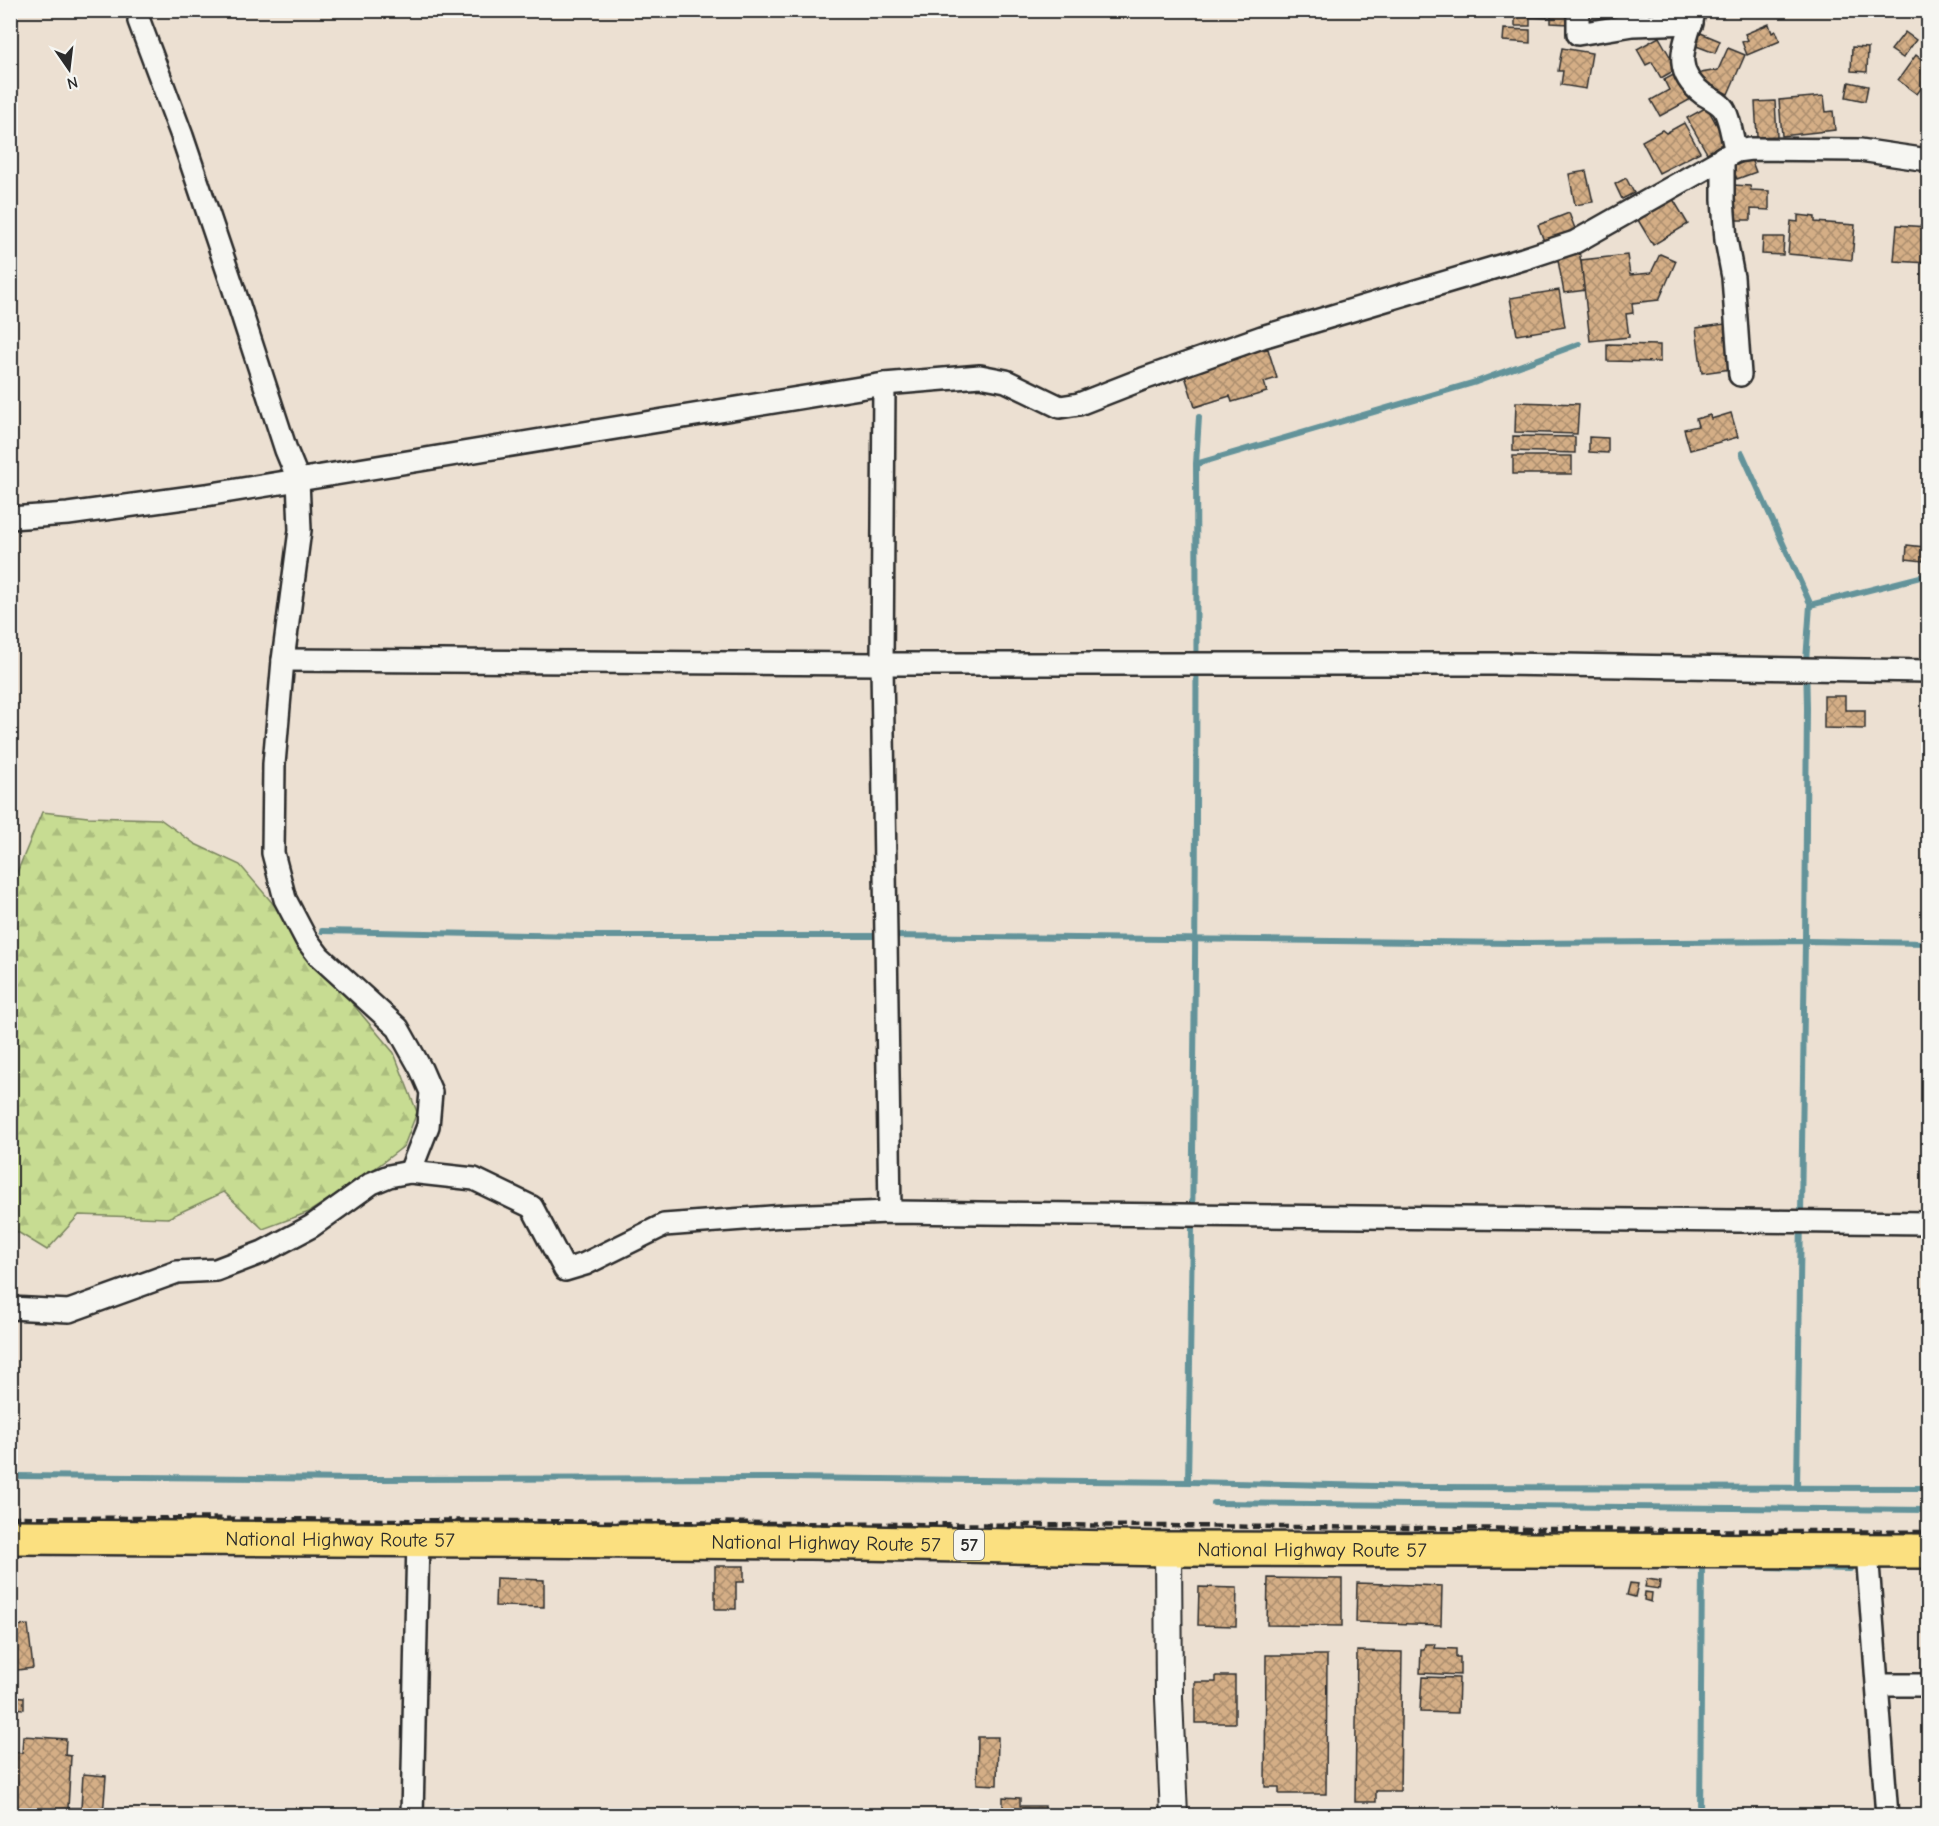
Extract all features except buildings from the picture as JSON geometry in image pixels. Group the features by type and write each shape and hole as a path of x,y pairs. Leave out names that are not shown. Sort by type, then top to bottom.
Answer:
{"highway":[{"name":"National Highway Route 57","path":"10,1537 822,1542 1168,1549 1929,1551"}],"street":[{"path":"1578,10 1578,34 1693,16 1683,46 1682,60 1687,78 1724,109 1729,154 1724,220 1733,277 1740,375"},
{"path":"139,21 182,136 286,450 298,479 300,530 283,660 274,764 273,853 285,899 306,939 319,956 398,1028 431,1092 428,1126 410,1172"},
{"path":"10,518 68,514 298,479 884,384 980,376 1006,381 1060,407 1078,404 1262,337 1575,242 1729,154 1751,149 1860,150 1929,160"},
{"path":"884,384 882,664 890,1212"},
{"path":"283,660 882,664 1499,664 1929,671"},
{"path":"10,1308 69,1311 177,1272 216,1270 263,1252 312,1226 372,1184 389,1176 410,1172 474,1179 532,1207 565,1270 585,1264 663,1225 784,1216 890,1212 1929,1223"},
{"path":"412,1815 418,1539"},
{"path":"1168,1549 1169,1698 1174,1815"},
{"path":"1867,1551 1887,1815"},
{"path":"1878,1685 1929,1685"}],"green space":[{"path":"42,812 88,817 160,819 195,844 240,865 304,940 351,1002 394,1053 417,1112 404,1146 365,1176 309,1212 263,1229 224,1192 168,1218 79,1215 47,1250 11,1228 11,887"}],"waterway":[{"path":"1188,1482 1195,973 1196,464 1476,382 1579,344"},
{"path":"1196,464 1199,417"},
{"path":"1742,453 1809,601"},
{"path":"1797,1488 1805,941 1806,661 1810,605 1928,575"},
{"path":"322,931 586,936 886,936 1519,943 1805,941 1928,943"},
{"path":"10,1476 369,1479 783,1478 1424,1487 1928,1488"},
{"path":"1214,1503 1928,1510"},
{"path":"1700,1816 1702,1565 1709,1565"},
{"path":"1764,1567 1850,1569"}],"railway":[{"path":"10,1517 1928,1532"}]}
